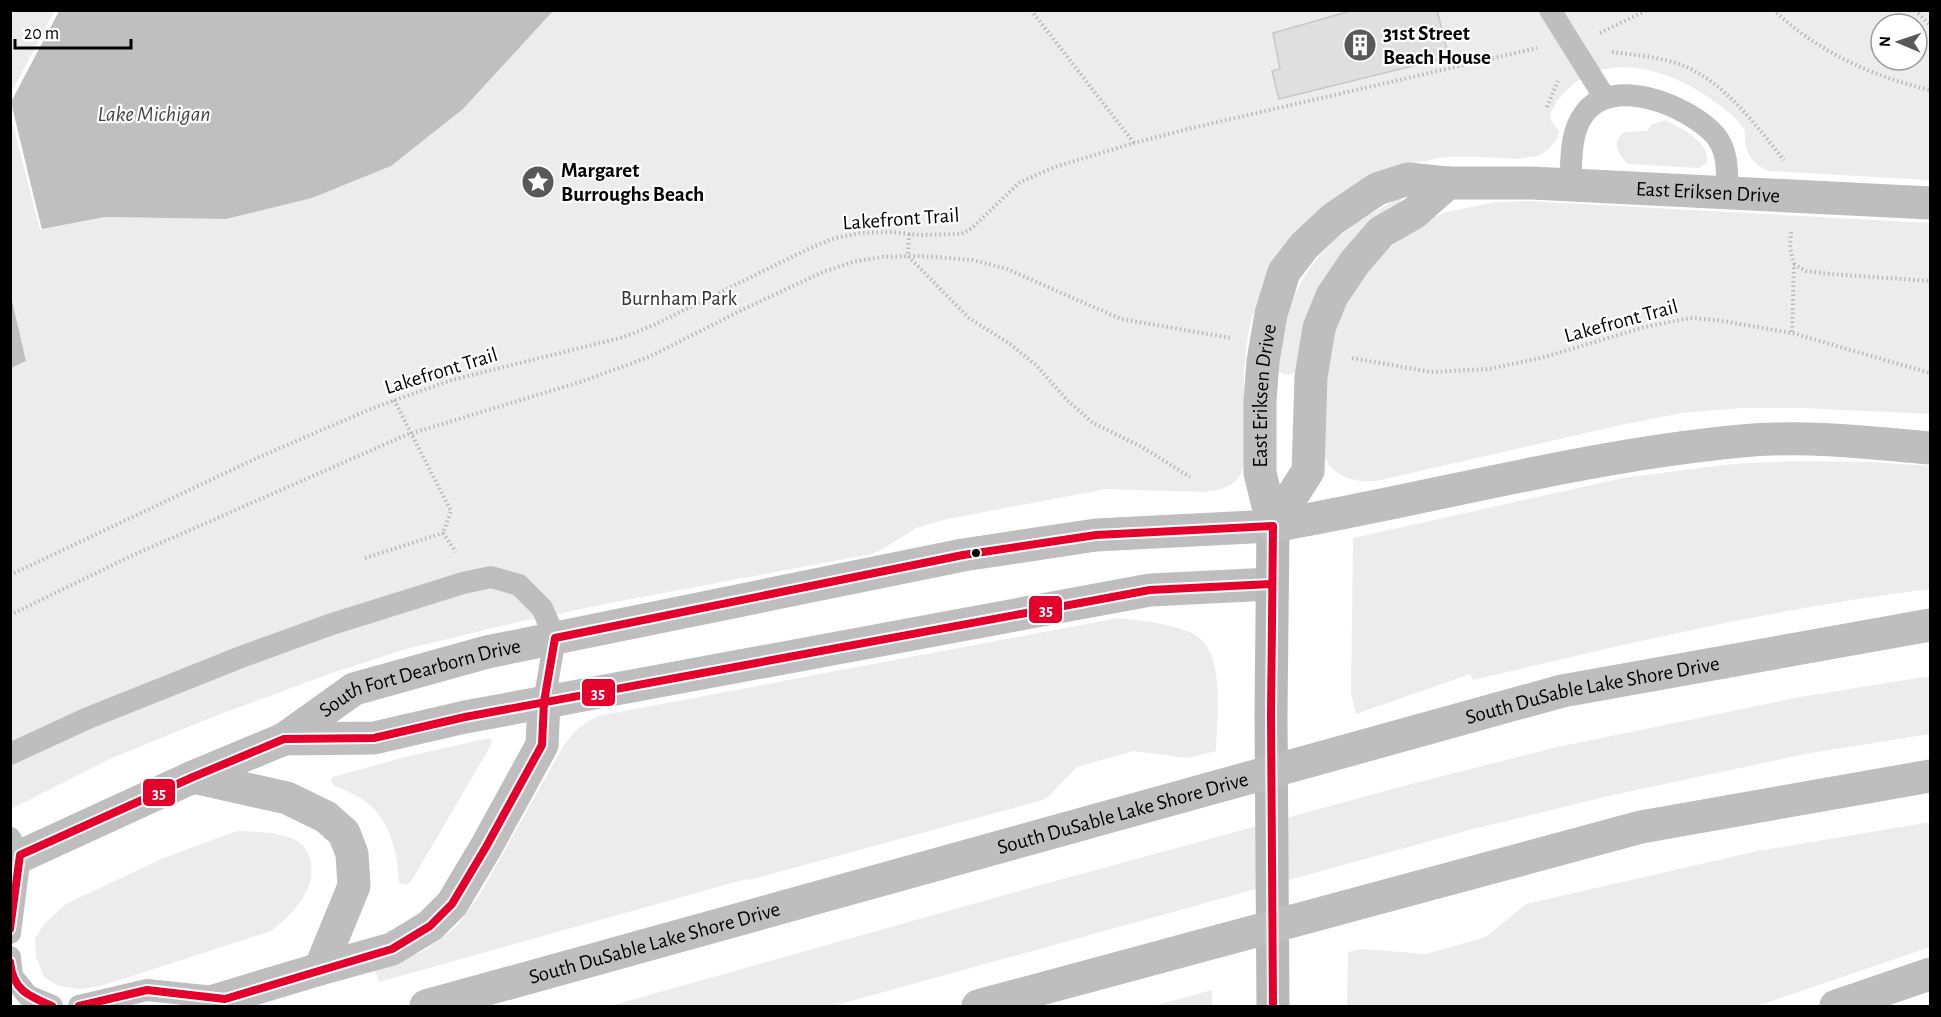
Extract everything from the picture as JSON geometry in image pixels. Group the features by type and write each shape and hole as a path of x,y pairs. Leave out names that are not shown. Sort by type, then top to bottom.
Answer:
{"main road":[{"name":"East Eriksen Drive","path":"1273,526 1260,473 1260,401 1270,314 1284,273 1304,246 1333,219 1377,189 1408,179 1448,183 1495,182 1930,202"},
{"name":"East Eriksen Drive","path":"1273,526 1308,471 1311,377 1319,328 1332,296 1355,262 1381,232 1414,213 1448,183"},
{"name":"South Fort Dearborn Drive","path":"14,851 284,739 354,689 486,652 963,555 1096,535 1273,526 1609,458 1742,441 1834,439 1930,448"},
{"path":"1273,526 1270,715 1273,1002"},
{"name":"South Fort Dearborn Drive","path":"284,739 374,738 465,717 1150,590 1271,584"},
{"name":"South DuSable Lake Shore Drive","path":"426,1006 1562,691 1930,625"},
{"path":"211,1003 392,949 430,926 452,904 542,745 544,702"},
{"path":"978,1006 1641,827 1930,776"},
{"path":"193,777 287,798 326,816 344,833 352,854 354,886 320,969"},
{"path":"1836,1006 1930,974"}],"lane":[{"path":"1550,10 1574,45 1605,98"},
{"path":"1570,186 1574,134 1583,114 1595,102 1612,95 1648,98 1670,106 1696,121 1715,136 1726,157 1727,192"},
{"path":"10,754 88,718 210,668 332,624 463,583 491,577 519,585 542,608 555,638 544,702"},
{"path":"10,933 14,851"},
{"path":"10,957 12,976 28,996 52,1006"},
{"path":"79,1006 147,990 211,1003"}],"path":[{"path":"1031,10 1134,143"},
{"path":"1574,45 1647,10"},
{"path":"1773,10 1809,39 1841,58 1903,83 1930,90"},
{"path":"1915,10 1930,25"},
{"name":"Lakefront Trail","path":"10,575 256,458 394,400 452,380 624,337 673,316 832,239 860,233 961,234 972,228 1020,182 1055,167 1134,143 1522,51 1545,46 1574,45"},
{"path":"1792,226 1790,248 1794,264 1792,333"},
{"path":"909,234 908,256 969,318 1010,344 1036,365 1068,401 1093,423 1142,447 1190,477"},
{"name":"Lakefront Trail","path":"10,615 131,556 412,433 580,382 649,357 823,272 853,262 881,257 908,256 973,260 1007,270 1121,319 1235,339"},
{"path":"1794,264 1806,271 1930,281"},
{"name":"Lakefront Trail","path":"1352,358 1431,372 1489,369 1542,358 1645,327 1690,318 1716,320 1792,333 1930,373"},
{"path":"365,558 443,533 451,511 394,400"}],"green space":[{"name":"Burnham Park","path":"553,10 1930,11 1930,180 1768,171 1758,165 1749,155 1743,127 1731,114 1708,97 1692,87 1656,72 1619,67 1601,70 1584,77 1562,95 1553,108 1551,116 1559,132 1557,139 1549,149 1538,156 1516,159 1446,157 1408,164 1263,292 1252,318 1246,352 1244,384 1246,442 1243,468 1236,481 1227,487 1201,492 1106,489 947,519 916,528 872,554 615,602 406,649 326,675 210,718 112,758 11,809 10,368 26,361 10,292 10,15 13,11 59,11 11,102 43,229 105,217 226,219 312,198 391,166 463,109"},
{"path":"1665,120 1700,142 1707,155 1707,163 1699,168 1627,164 1617,148 1618,141 1624,132 1647,131 1651,125"},
{"path":"1401,197 1401,201 1375,220 1341,255 1323,281 1316,296 1295,372 1286,374 1278,371 1285,321 1293,298 1315,261 1345,232"},
{"path":"1527,201 1930,223 1930,414 1803,408 1741,408 1682,413 1376,481 1359,481 1337,472 1331,467 1323,453 1325,386 1330,343 1351,292 1382,254 1422,222 1446,212 1496,202"},
{"path":"1795,461 1930,466 1930,589 1758,617 1643,640 1473,680 1470,674 1356,714 1351,694 1353,538 1623,478 1732,464"},
{"path":"1118,618 1175,627 1203,641 1210,652 1217,678 1216,751 1188,758 1133,751 1077,767 1046,799 746,879 379,982 375,970 427,949 456,927 480,894 564,746 580,727 591,719"},
{"path":"1930,676 1930,734 1810,753 1613,795 1473,829 833,1006 610,1006 1019,891 1396,788 1553,748 1800,697"},
{"path":"489,738 492,740 490,747 412,880 406,885 399,883 393,843 380,816 364,801 333,785 331,780 333,777 401,758"},
{"path":"1930,822 1930,947 1757,1006 1347,1006 1348,952 1362,949 1426,954 1486,937 1526,904 1758,851"},
{"path":"237,831 286,836 300,843 310,858 311,874 306,893 294,910 271,931 101,986 80,989 59,986 44,977 36,957 35,939 44,924 66,904 161,859"},
{"path":"1212,990 1212,1006 1153,1006"}],"water":[{"name":"Lake Michigan","path":"59,11 553,11 463,109 391,166 312,198 226,219 105,217 42,229 10,102"},
{"path":"10,292 26,361 11,368 10,368"}],"pier":[{"path":"55,10 59,11 11,102 42,232 10,114 10,95"}],"building":[{"name":"31st Street Beach House","path":"1354,10 1437,10 1449,57 1279,99 1272,71 1280,69 1273,33"}],"transit line":[{"name":"35","path":"79,1006 147,990 225,999 392,949 430,926 452,904 542,745 544,702 555,638 963,555 1096,535 1273,526 1271,715 1273,1006"},
{"name":"35","path":"10,929 20,855 193,777 284,739 374,738 465,717 1150,590 1271,584"},
{"name":"35","path":"10,962 18,986 29,995 52,1006"}],"place":[{"name":"31st Street Beach House","path":"1360,45"},
{"name":"Margaret Burroughs Beach","path":"538,182"}]}
